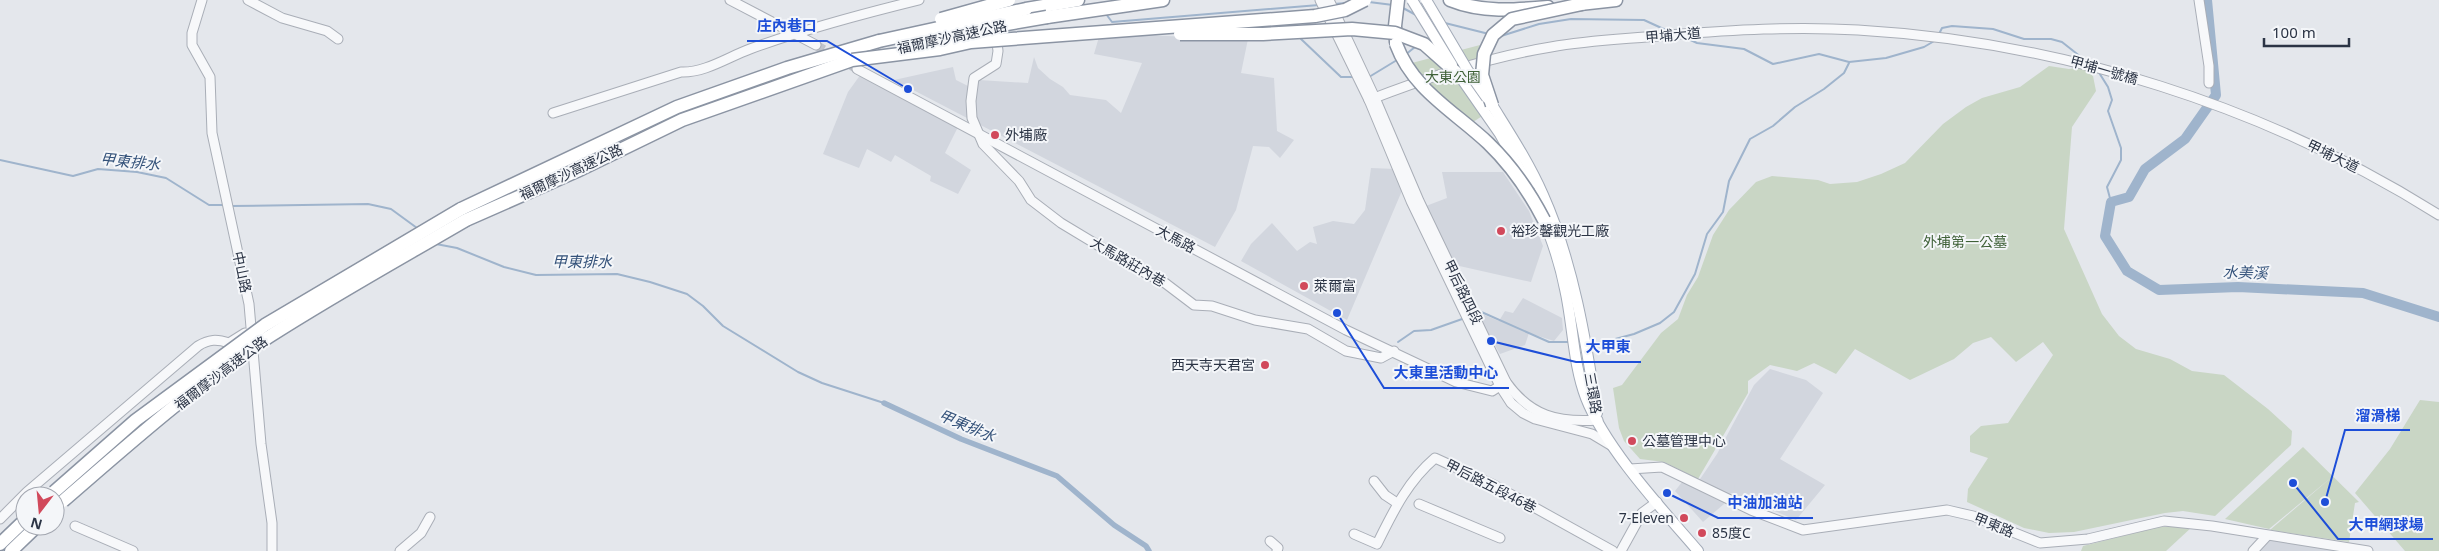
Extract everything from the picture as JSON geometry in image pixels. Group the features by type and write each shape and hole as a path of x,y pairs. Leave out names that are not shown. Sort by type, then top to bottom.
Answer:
{"highway":[{"path":"879,41 951,16 1008,0"},
{"name":"福爾摩沙高速公路","path":"65,499 146,429 231,363 270,336 463,214 577,171 682,120 716,100 787,68 879,41 984,17 1078,0"},
{"name":"福爾摩沙高速公路","path":"61,486 136,420 265,326 463,214 677,107 716,100 978,29 1125,4 1163,0"},
{"path":"854,64 971,42 1103,34 1314,16 1345,10 1365,0"},
{"path":"1398,0 1395,26 1396,44 1408,71 1433,97 1470,127 1505,160 1521,181 1544,220"},
{"path":"1450,0 1470,7 1490,10 1616,0"},
{"path":"1492,105 1482,75 1484,54 1493,35 1512,19 1582,4"},
{"path":"1103,34 1220,35 1352,28 1382,30 1410,37 1424,44 1458,75"},
{"path":"0,544 15,530"},
{"path":"11,551 27,536"}],"main road":[{"name":"三環路","path":"1412,0 1458,75 1518,163 1544,220 1565,288 1583,387 1592,403 1598,420"},
{"name":"三環路","path":"1426,0 1468,71 1510,133 1543,194 1559,236 1574,288 1592,403"},
{"path":"1598,420 1630,469 1698,551"}],"street":[{"name":"中山路","path":"202,0 192,33 192,45 210,77 212,133 249,304 261,444 272,523 272,551"},
{"path":"248,0 282,18 327,31 338,39"},
{"path":"730,0 816,44"},
{"path":"553,113 682,72 693,72 750,49 797,34 919,0"},
{"path":"979,134 972,118 971,101 974,78 996,64 998,51 992,0"},
{"path":"1320,0 1360,73"},
{"path":"1329,0 1360,73"},
{"path":"2198,0 2209,66 2209,83"},
{"name":"甲埔大道","path":"1372,99 1472,65 1523,52 1577,43 1762,28 1827,28 1926,36 1984,44"},
{"name":"甲埔一號橋","path":"1984,44 2074,62 2150,83 2221,108"},
{"name":"大馬路","path":"854,64 979,134 1346,330 1394,351 1456,382 1492,391 1503,384"},
{"name":"甲后路四段","path":"1360,73 1372,99 1411,201 1511,403 1535,419 1592,434 1614,447"},
{"name":"甲埔大道","path":"2221,108 2295,137 2344,160 2439,215"},
{"name":"大馬路莊內巷","path":"979,134 983,144 1019,181 1031,200 1061,223 1134,267 1165,283 1194,304 1212,306 1255,320 1308,329 1346,351 1381,358 1394,351"},
{"path":"0,519 27,492 198,346 206,341 216,339 229,343 250,330"},
{"name":"甲后路四段","path":"1503,384 1530,408 1545,415 1576,422 1598,420"},
{"path":"1575,429 1587,426 1598,420"},
{"name":"甲后路五段46巷","path":"1354,534 1377,544 1398,503 1414,478 1435,458 1494,485 1613,551"},
{"name":"甲東路","path":"1630,469 1662,467 1752,510 1803,530 1947,510 1974,516 2040,543 2088,539 2164,521 2212,526 2368,551"},
{"path":"1374,481 1385,495 1398,503"},
{"path":"1621,551 1642,513 1657,502"},
{"path":"1419,504 1500,538"},
{"path":"400,551 421,533 430,516"},
{"path":"75,526 133,551"},
{"path":"2253,551 2267,536"},
{"path":"1270,541 1279,550"}],"shaded area":[{"path":"1139,35 1248,39 1241,73 1274,78 1277,131 1294,140 1280,158 1269,147 1253,146 1236,210 1215,247 894,80 953,67 956,80 974,89 979,80 1028,83 1034,57 1038,68 1063,87 1070,95 1106,100 1121,113 1142,63 1094,54 1099,37"},
{"path":"861,74 959,125 945,153 971,170 958,194 930,181 931,176 895,155 891,162 867,149 859,168 823,154 848,92"},
{"path":"1371,168 1396,169 1404,186 1347,320 1241,261 1251,244 1272,223 1297,251 1310,242 1317,244 1313,227 1333,221 1354,224 1365,210"},
{"name":"裕珍馨觀光工廠","path":"1442,172 1503,172 1529,211 1543,246 1531,282 1455,265 1426,206 1447,198"},
{"path":"1523,298 1562,318 1563,330 1554,341 1529,333 1525,345 1500,354 1475,311 1499,321 1505,311 1513,313"},
{"path":"1770,369 1806,380 1823,393 1780,459 1825,485 1796,520 1731,493 1724,504 1703,522 1675,491 1682,482 1694,488 1717,454 1754,385"},
{"path":"2268,539 2342,550 2349,551 2257,551"}],"green space":[{"name":"大東公園","path":"1480,45 1478,70 1490,111 1473,122 1434,93 1408,64"},
{"name":"外埔第一公墓","path":"2049,66 2069,69 2081,67 2093,76 2096,91 2072,127 2064,229 2102,314 2119,336 2136,349 2170,359 2192,371 2224,375 2268,409 2292,431 2291,445 2215,516 2183,511 2165,513 2074,532 2049,533 2024,528 1967,502 1968,489 1988,458 1970,452 1970,436 1981,426 2008,423 2053,355 2043,342 2016,362 1991,337 1973,343 1954,359 1910,380 1855,349 1836,374 1814,363 1797,371 1770,365 1748,381 1748,393 1698,479 1664,462 1640,459 1624,441 1619,428 1613,388 1622,385 1661,333 1678,319 1687,295 1698,277 1713,235 1729,210 1756,182 1772,176 1818,180 1830,184 1857,182 1881,174 1905,163 1943,124 1966,107 1982,98 2020,87"},
{"path":"2420,400 2439,402 2439,551 2405,551 2355,493 2390,449"},
{"path":"2303,447 2333,476 2269,529 2225,519"},
{"path":"2333,476 2359,502 2355,503 2349,542 2270,530"},
{"path":"2193,526 2166,551 2081,551 2083,546 2158,527"}],"waterway":[{"name":"水美溪","path":"2207,0 2216,95 2185,139 2145,169 2129,197 2111,202 2105,236 2127,271 2159,290 2238,287 2363,293 2439,317"},
{"path":"1369,2 1393,5"},
{"path":"1334,4 1346,3"},
{"path":"1106,14 1112,22 1319,5"},
{"path":"1403,8 1416,15"},
{"path":"1498,37 1539,24 1571,19 1644,20 1668,31"},
{"path":"1445,23 1489,34"},
{"path":"1939,34 1942,28 1952,26 1993,29 2024,39 2051,39 2062,42 2086,61"},
{"path":"1684,37 1697,43 1744,49 1773,64 1819,54 1849,62 1886,58 1924,47 1936,40"},
{"path":"1301,39 1341,77 1354,77"},
{"path":"1405,55 1415,47"},
{"path":"1369,77 1397,60"},
{"path":"1588,342 1604,342 1634,334 1660,323 1674,312 1695,274 1707,234 1723,212 1729,181 1750,139 1773,126 1795,107 1824,89 1844,73 1849,63"},
{"path":"2098,71 2108,87 2112,100 2108,111 2121,148 2121,160 2107,187 2111,202"},
{"name":"甲東排水","path":"0,160 73,176 98,169 137,172 166,178 209,205 224,205"},
{"name":"甲東排水","path":"231,206 368,204 391,209 417,228"},
{"name":"甲東排水","path":"436,244 457,248 504,267 536,275 617,274 687,294 703,306 723,326 798,372 822,383 884,403"},
{"path":"1475,312 1477,310 1549,342 1571,342"},
{"path":"1398,342 1414,331 1431,330 1465,318"},
{"name":"甲東排水","path":"884,403 961,439 1057,476 1114,525 1146,546 1149,551"}],"tunnel":[{"path":"816,45 857,69"}],"place":[{"name":"庄內巷口","path":"908,89"},
{"name":"外埔廠","path":"995,135"},
{"name":"裕珍馨觀光工廠","path":"1501,231"},
{"name":"萊爾富","path":"1304,286"},
{"name":"大東里活動中心","path":"1337,313"},
{"name":"大甲東","path":"1491,341"},
{"name":"西天寺天君宮","path":"1265,365"},
{"name":"公墓管理中心","path":"1632,441"},
{"name":"大甲網球場","path":"2293,483"},
{"name":"中油加油站","path":"1667,493"},
{"name":"溜滑梯","path":"2325,502"},
{"name":"7-Eleven","path":"1684,518"},
{"name":"85度C","path":"1702,533"}]}
